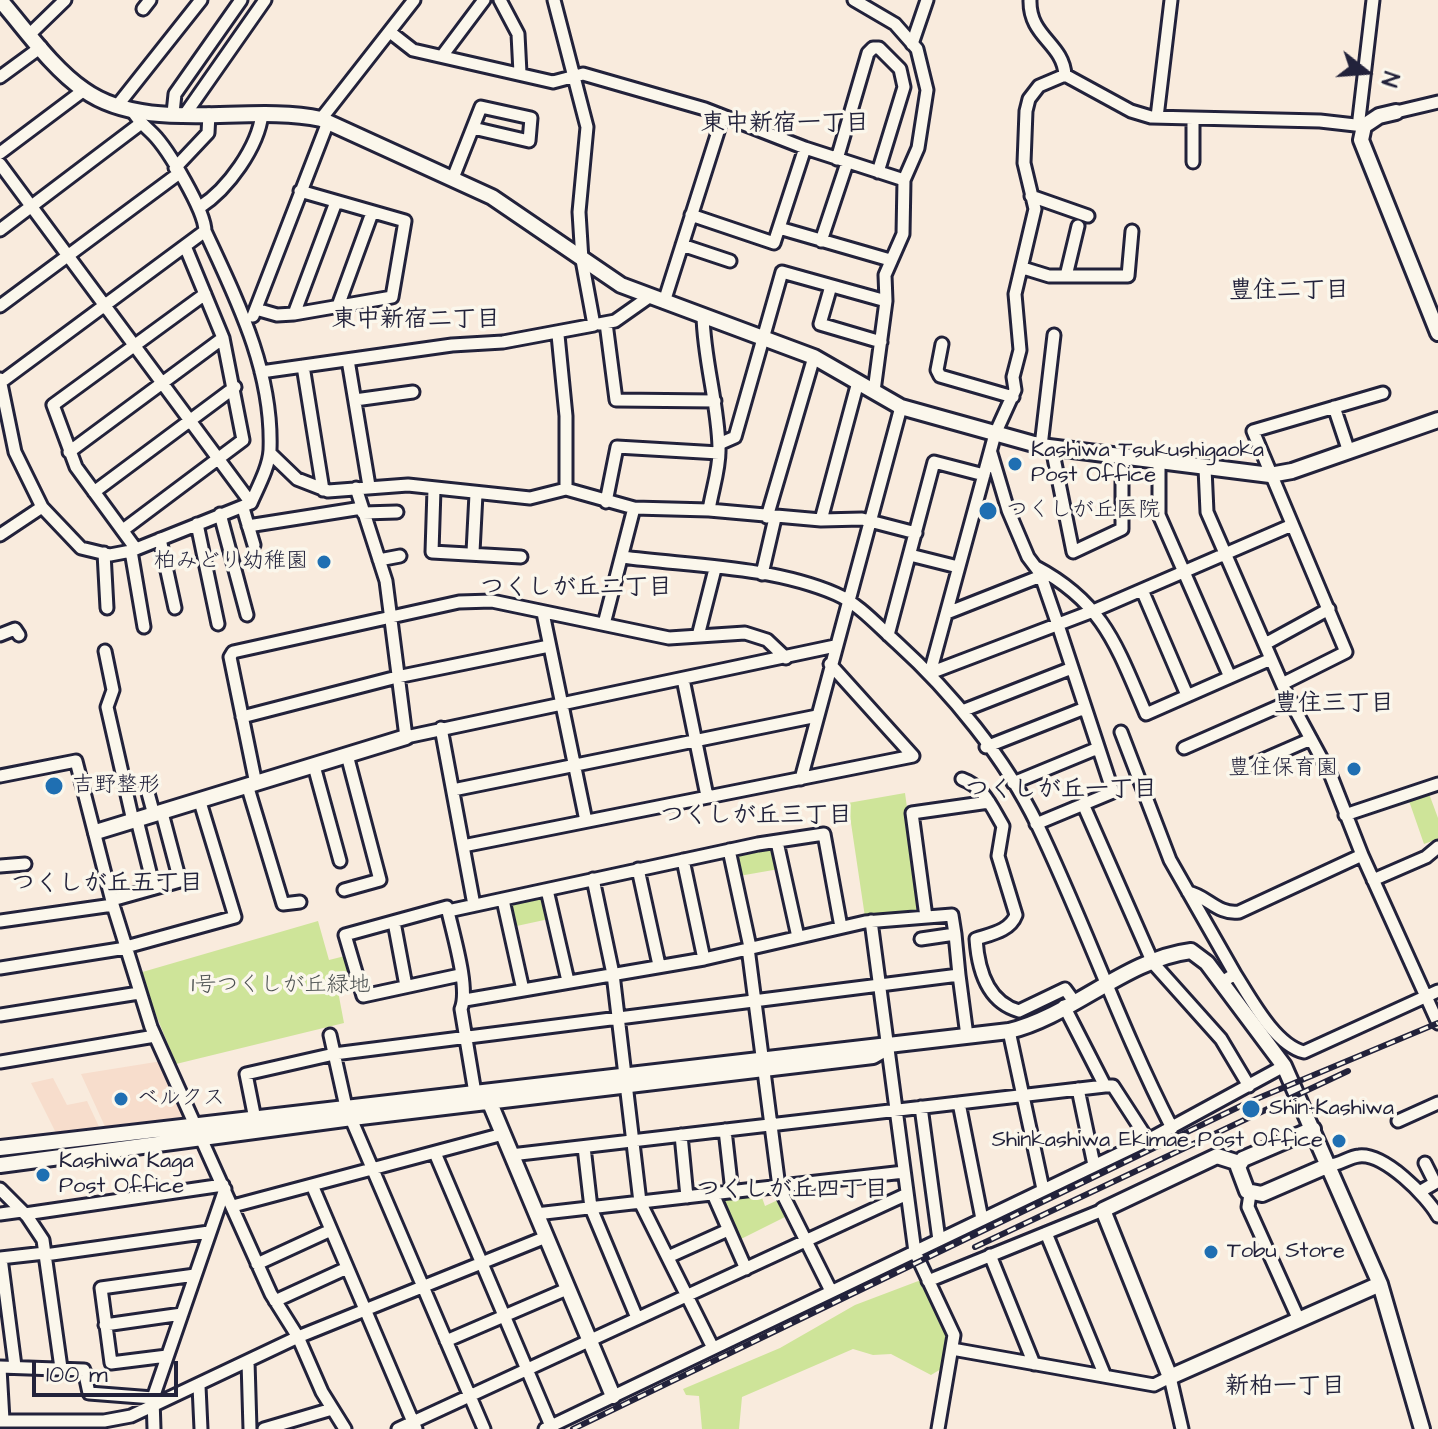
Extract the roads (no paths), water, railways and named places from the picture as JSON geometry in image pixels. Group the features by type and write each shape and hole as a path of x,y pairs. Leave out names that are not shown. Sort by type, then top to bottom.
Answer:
{"street":[{"path":"30,34 65,0"},
{"path":"124,108 201,0"},
{"path":"180,113 175,94 241,0"},
{"path":"180,113 265,0"},
{"path":"249,328 324,120 414,0"},
{"path":"442,56 484,0"},
{"path":"500,0 518,34 520,73"},
{"path":"554,0 587,127 579,212 582,260 616,400 715,401"},
{"path":"854,0 895,24 912,44 925,73 927,90 918,148 904,180 903,234 885,275 886,301 874,391"},
{"path":"912,44 927,0"},
{"path":"1030,0 1032,19 1039,35 1063,61 1065,75"},
{"path":"1157,117 1171,2 1183,0"},
{"path":"1373,0 1359,119 1364,126 1363,146 1438,333"},
{"path":"3,7 84,90 124,108 324,120 492,197 621,285 814,357 901,407 1046,447 1270,475 1349,452 1438,420"},
{"path":"390,32 413,50 553,82 583,74 723,116 805,148 904,180"},
{"path":"0,77 41,47"},
{"path":"821,241 868,53 873,48 879,48 900,69 904,87 878,172"},
{"path":"1065,75 1131,111 1157,117 1320,121 1364,126 1379,116 1438,102"},
{"path":"930,673 995,434 1013,397 1013,377 1020,350 1015,294 1035,209 1024,163 1029,99 1039,86 1065,75"},
{"path":"0,153 84,90"},
{"path":"453,178 481,107 531,118 529,141 473,128"},
{"path":"124,108 159,141 200,207 205,231 249,328 261,372 270,453 247,505 248,526 254,545"},
{"path":"0,306 176,171 208,133 209,114"},
{"path":"200,207 215,197 258,137 262,114"},
{"path":"664,302 723,116"},
{"path":"1193,119 1193,162"},
{"path":"0,230 140,124"},
{"path":"691,215 774,243 805,148"},
{"path":"0,164 163,382 247,505"},
{"path":"256,309 277,315 294,314 392,297 405,221 300,191"},
{"path":"1031,196 1088,216"},
{"path":"294,314 336,202"},
{"path":"338,306 372,213"},
{"path":"1066,276 1078,226"},
{"path":"779,228 890,260"},
{"path":"205,231 0,381 4,422 42,507 81,548 104,553 134,550 247,505"},
{"path":"1023,268 1049,276 1128,276 1132,231"},
{"path":"682,245 730,261"},
{"path":"123,530 243,440 223,338 185,246"},
{"path":"606,502 617,447 719,448 735,437 782,272 886,301"},
{"path":"831,286 820,324 881,342"},
{"path":"144,627 134,550 123,530 76,467 53,405 205,294"},
{"path":"261,372 558,335 615,321 649,297"},
{"path":"703,316 706,366 715,401 719,448 709,510"},
{"path":"558,335 566,416 566,489"},
{"path":"1054,335 1046,447 1073,552 1122,529 1122,457"},
{"path":"69,452 223,338"},
{"path":"942,344 937,370 940,376 1013,397"},
{"path":"762,574 771,518 814,357"},
{"path":"348,360 369,486"},
{"path":"303,366 323,490"},
{"path":"821,520 858,382"},
{"path":"94,492 235,387"},
{"path":"355,400 413,392"},
{"path":"1282,684 1346,652 1253,431 1383,393"},
{"path":"801,779 901,407"},
{"path":"1334,407 1349,452"},
{"path":"270,453 297,479 323,490 369,486 530,498 566,489 634,508 709,510 771,518 870,521 916,533"},
{"path":"990,453 1008,510 1038,572 1058,625 1113,792 1036,824"},
{"path":"888,635 934,462 984,475"},
{"path":"1159,462 1159,515 1230,677"},
{"path":"1205,468 1207,512 1282,684 1331,776 1362,855 1438,1023"},
{"path":"356,488 386,581 406,737"},
{"path":"434,489 432,552 521,557"},
{"path":"473,552 476,494"},
{"path":"0,535 42,507"},
{"path":"604,624 634,508"},
{"path":"248,526 362,510 397,512"},
{"path":"220,514 247,615"},
{"path":"197,524 218,624"},
{"path":"930,673 1093,611 1292,525"},
{"path":"160,539 175,608"},
{"path":"104,553 107,608"},
{"path":"910,555 958,567"},
{"path":"379,560 400,556"},
{"path":"622,557 762,574 849,600 930,673 962,711 1013,783 1036,824 1172,1128"},
{"path":"698,636 715,569"},
{"path":"1038,572 1074,591 1110,629 1146,714 1271,659"},
{"path":"947,613 1038,572"},
{"path":"1142,590 1187,695"},
{"path":"300,902 283,904 252,786 230,657 233,652 459,602 492,601 669,638 745,633 767,640 786,658"},
{"path":"1265,644 1329,609"},
{"path":"543,613 586,821"},
{"path":"1,631 15,629 19,635"},
{"path":"242,717 397,677 549,646"},
{"path":"96,832 441,728 835,646"},
{"path":"105,651 113,690 107,707 154,888"},
{"path":"463,846 913,756 830,664"},
{"path":"962,711 1072,668"},
{"path":"683,679 707,796"},
{"path":"1184,748 1291,701"},
{"path":"986,747 1085,708"},
{"path":"453,790 817,716"},
{"path":"441,728 474,905"},
{"path":"1121,732 1170,860 1215,936 1228,978 1284,1066 1329,1165 1380,1284 1422,1429"},
{"path":"1242,769 1311,739"},
{"path":"1013,783 1098,748"},
{"path":"344,890 380,880 347,755"},
{"path":"0,776 76,761 113,903 155,1036 257,1264 345,1429"},
{"path":"314,766 340,861"},
{"path":"962,779 975,784 1003,826 998,856 1016,915 1002,930 976,939 982,976 1007,1007 1019,1011 1065,989 1068,1003 1105,1086"},
{"path":"0,921 113,903 180,881 145,782"},
{"path":"1345,815 1438,784"},
{"path":"0,968 126,948 235,917 200,802"},
{"path":"926,917 912,813 989,802"},
{"path":"1083,804 1153,963 1221,1039 1249,1086"},
{"path":"448,911 729,850 824,834 841,927"},
{"path":"777,842 798,937"},
{"path":"1373,880 1426,857 1438,847"},
{"path":"729,850 749,947 779,1187 831,1291"},
{"path":"1188,892 1201,895 1222,912 1239,912 1362,855"},
{"path":"683,860 704,959"},
{"path":"0,866 25,864"},
{"path":"638,869 659,965"},
{"path":"593,879 613,974 640,1202 713,1348"},
{"path":"547,890 568,981"},
{"path":"503,900 523,990"},
{"path":"460,975 363,996 345,935 447,907 465,1000 461,1009 465,1036 482,1097 503,1134 613,1396"},
{"path":"465,1000 704,959 871,921 952,915 967,1036"},
{"path":"871,921 915,1252 954,1335 938,1429"},
{"path":"394,922 406,986"},
{"path":"921,939 955,934"},
{"path":"1199,954 1215,936"},
{"path":"0,1148 200,1132 763,1064 873,1044 887,1048 1009,1031 1035,1022 1106,983 1185,951 1199,954 1228,978 1293,1049 1304,1052 1438,991"},
{"path":"255,1119 246,1074 334,1054 959,975"},
{"path":"0,1015 139,993"},
{"path":"1009,1031 1043,1189"},
{"path":"330,1035 349,1112 484,1429"},
{"path":"0,1062 155,1036"},
{"path":"435,1153 527,1369 548,1428 1148,1140 1284,1066"},
{"path":"511,1155 1105,1086 1113,1086 1148,1140"},
{"path":"1078,1089 1094,1165"},
{"path":"959,1103 982,1219"},
{"path":"1398,1121 1438,1103"},
{"path":"921,1107 939,1240"},
{"path":"0,1165 66,1158 255,1119 349,1112"},
{"path":"928,1281 1103,1210 1217,1156 1239,1163 1313,1129"},
{"path":"725,1130 732,1192"},
{"path":"233,1206 503,1134"},
{"path":"681,1135 687,1197"},
{"path":"63,1141 66,1158"},
{"path":"584,1147 591,1208 637,1318"},
{"path":"1250,1194 1262,1194 1329,1165 1361,1155 1384,1165 1421,1191 1438,1216"},
{"path":"1239,1163 1239,1179 1250,1194 1248,1207 1299,1320"},
{"path":"1421,1191 1435,1183 1425,1163"},
{"path":"536,1214 904,1172"},
{"path":"312,1185 414,1425"},
{"path":"0,1214 224,1187"},
{"path":"154,1429 153,1404 224,1187"},
{"path":"0,1189 38,1230 45,1254 61,1368"},
{"path":"713,1194 746,1269"},
{"path":"398,1429 414,1425 470,1395 907,1194"},
{"path":"1103,1210 1170,1377 1182,1429"},
{"path":"257,1264 331,1230"},
{"path":"668,1257 728,1230"},
{"path":"15,1366 1,1258 209,1232"},
{"path":"1046,1233 1105,1376"},
{"path":"153,1404 89,1393 84,1370 0,1367 5,1422 104,1425 199,1386 298,1337 546,1237"},
{"path":"990,1255 1034,1364"},
{"path":"275,1301 347,1268"},
{"path":"167,1356 111,1363 101,1288 195,1275"},
{"path":"952,1349 1154,1385 1380,1284"},
{"path":"446,1341 567,1289"},
{"path":"105,1325 182,1314"},
{"path":"248,1361 250,1429"},
{"path":"199,1386 201,1429"},
{"path":"264,1429 332,1409"}],"railway":[{"path":"573,1429 1249,1102 1438,1023"},
{"path":"975,1247 1348,1071"}],"place":[{"name":"Kashiwa Tsukushigaoka Post Office","path":"1015,464"},
{"name":"つくしが丘医院","path":"988,511"},
{"name":"柏みどり幼稚園","path":"324,562"},
{"name":"豊住保育園","path":"1354,769"},
{"name":"吉野整形","path":"54,786"},
{"name":"ベルクス","path":"121,1099"},
{"name":"Shin-Kashiwa","path":"1251,1109"},
{"name":"Shinkashiwa Ekimae Post Office","path":"1339,1141"},
{"name":"Kashiwa Kaga Post Office","path":"43,1175"},
{"name":"Tobu Store","path":"1211,1252"}],"district":[{"name":"東中新宿一丁目","path":"785,125"},
{"name":"豊住二丁目","path":"1289,292"},
{"name":"東中新宿二丁目","path":"416,321"},
{"name":"つくしが丘二丁目","path":"576,589"},
{"name":"豊住三丁目","path":"1334,705"},
{"name":"つくしが丘一丁目","path":"1061,791"},
{"name":"つくしが丘三丁目","path":"756,817"},
{"name":"つくしが丘五丁目","path":"107,885"},
{"name":"つくしが丘四丁目","path":"792,1191"},
{"name":"新柏一丁目","path":"1285,1388"}],"park label":[{"name":"1号つくしが丘緑地","path":"281,986"}]}
